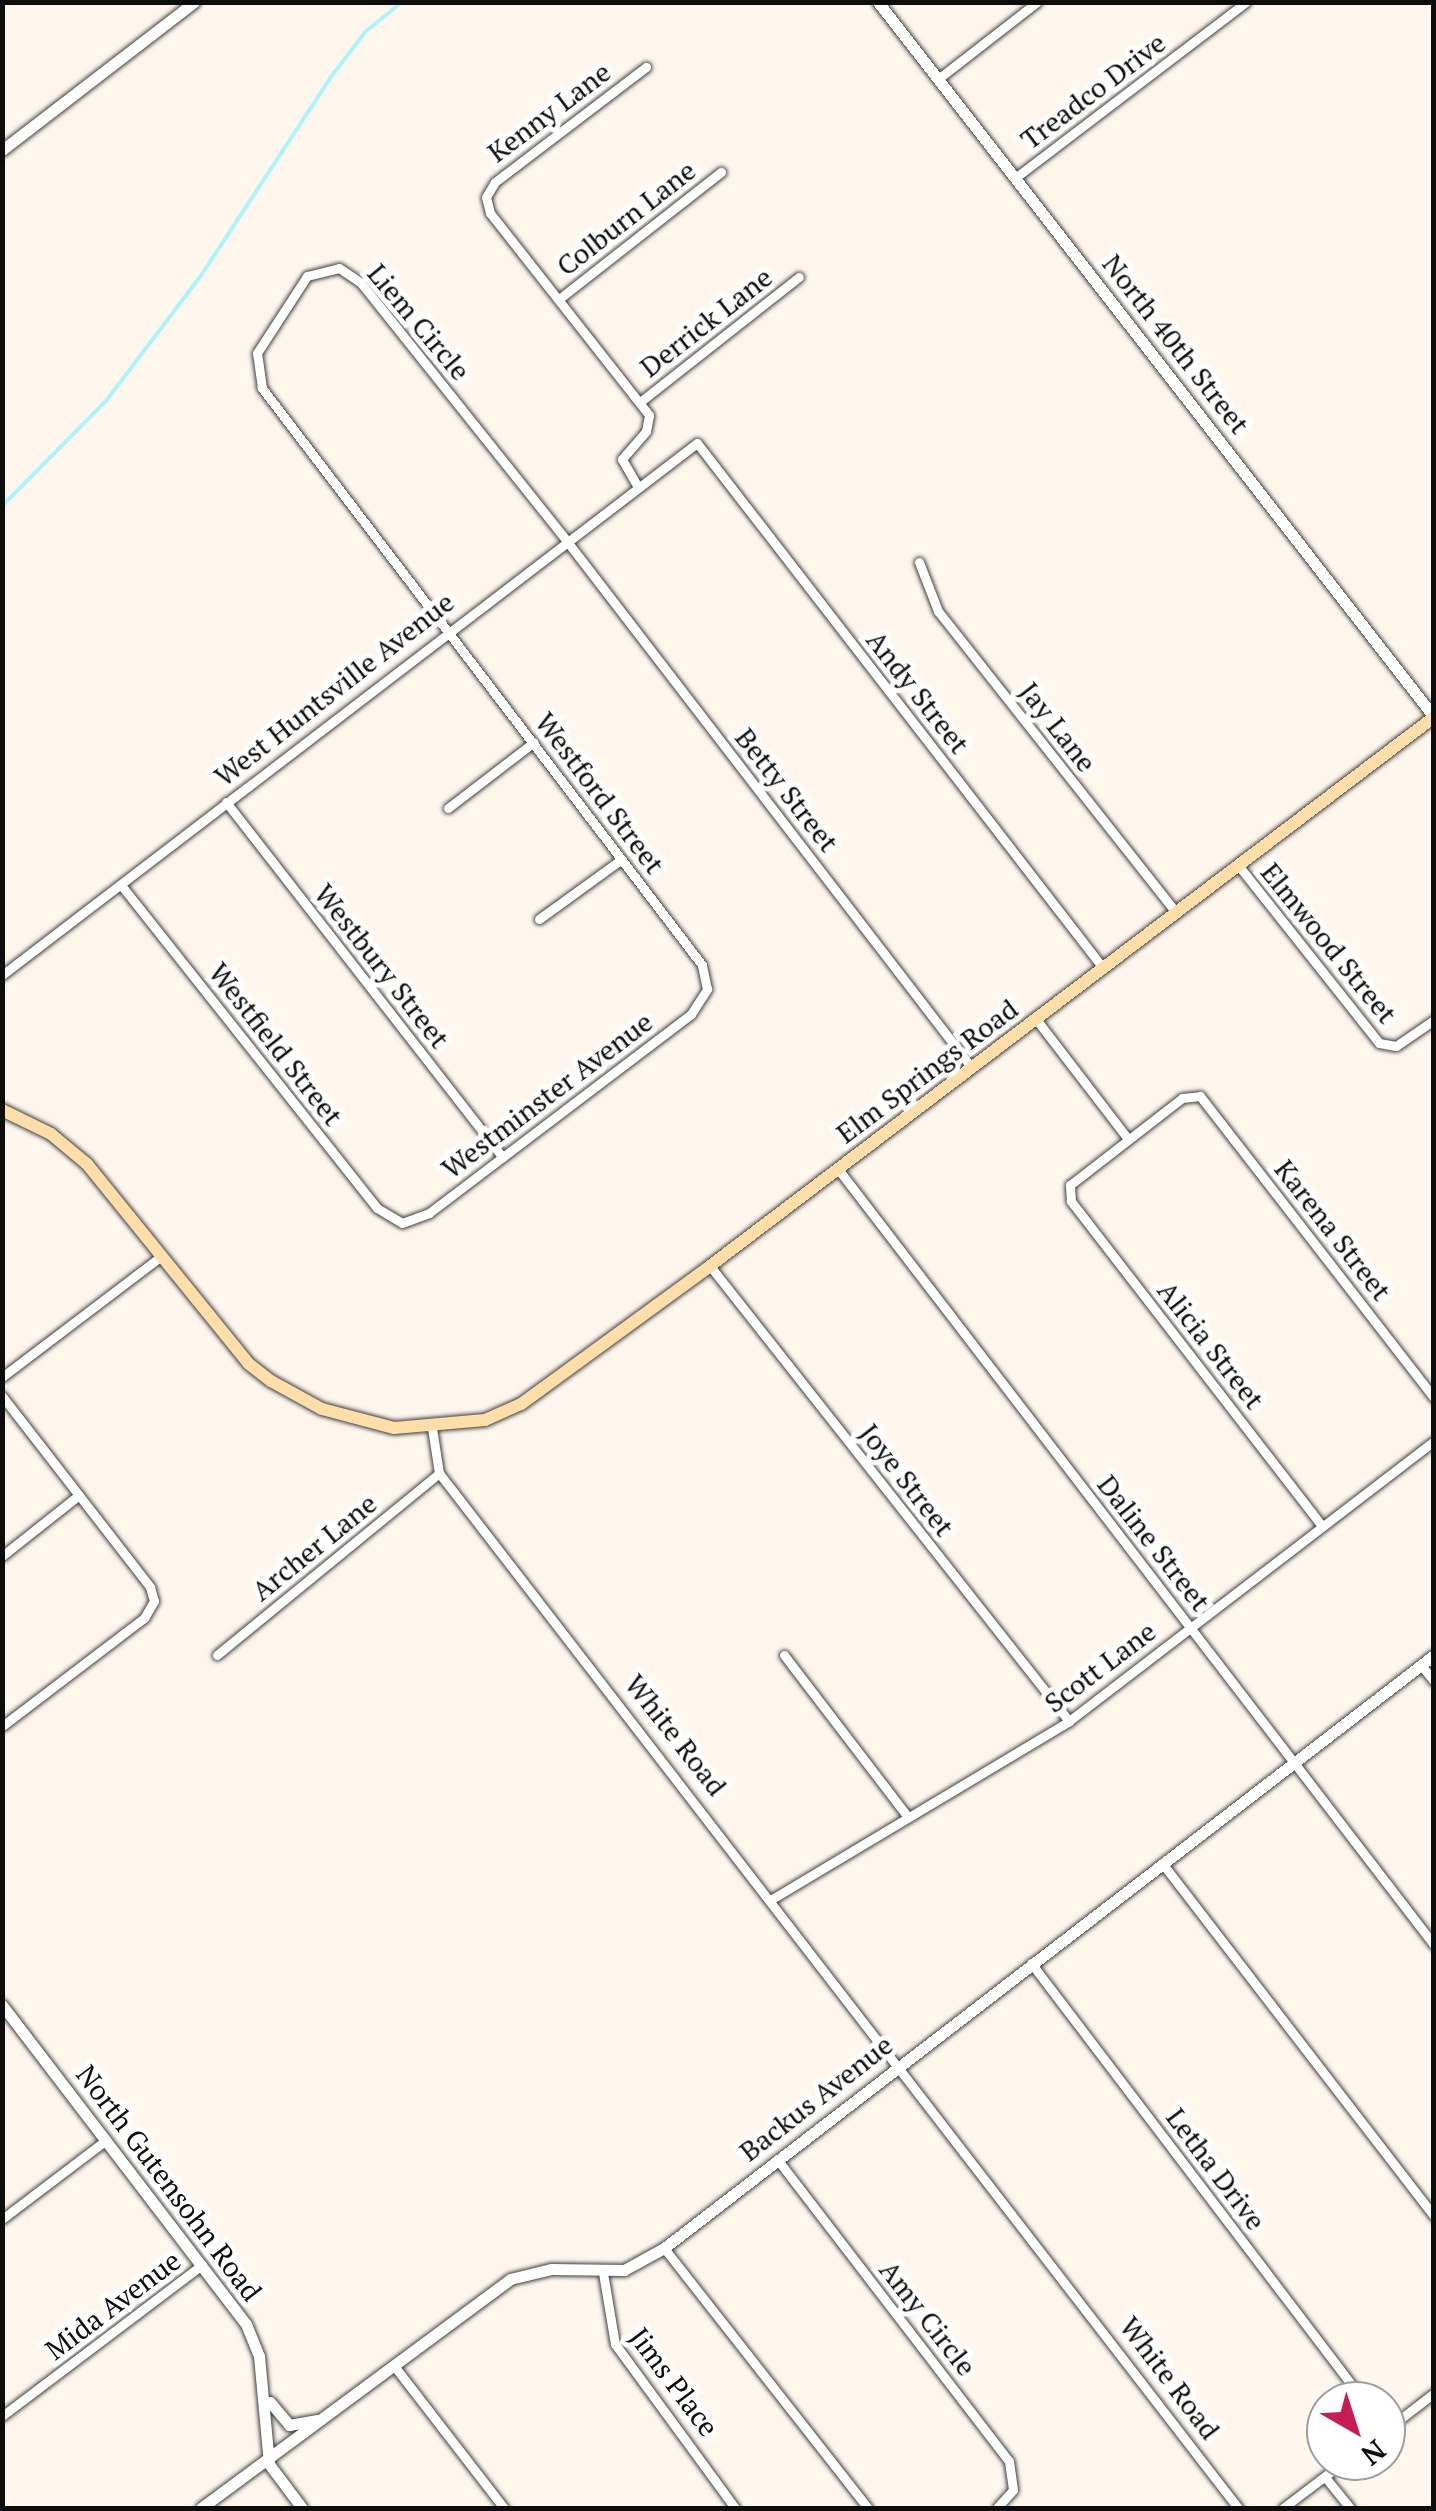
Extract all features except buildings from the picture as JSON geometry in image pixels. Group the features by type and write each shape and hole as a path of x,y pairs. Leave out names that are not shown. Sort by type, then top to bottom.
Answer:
{"main road":[{"name":"Elm Springs Road","path":"432,1428 485,1420 521,1404 710,1266 1433,717"},
{"path":"2,1110 51,1134 87,1164 160,1258 271,1381 357,1421 432,1428"}],"street":[{"path":"2,150 194,2"},
{"name":"North 40th Street","path":"878,2 1433,717"},
{"path":"938,79 1037,2"},
{"name":"Treadco Drive","path":"1015,178 1246,2"},
{"name":"Kenny Lane","path":"559,299 490,213 486,198 495,182 646,66"},
{"name":"Colburn Lane","path":"559,299 721,172"},
{"name":"Liem Circle","path":"448,628 257,378 257,353 313,272 340,268 362,283 566,540"},
{"name":"Derrick Lane","path":"640,402 799,277"},
{"path":"559,299 640,402 649,423 622,460 638,487"},
{"name":"West Huntsville Avenue","path":"2,975 448,628 697,443"},
{"name":"Andy Street","path":"697,443 1103,968"},
{"name":"Betty Street","path":"566,540 972,1068"},
{"name":"Jay Lane","path":"919,562 938,611 1176,912"},
{"name":"Westford Street","path":"448,628 702,965 707,988"},
{"path":"448,808 534,742"},
{"name":"Westbury Street","path":"226,802 502,1157"},
{"path":"539,920 622,859"},
{"name":"Elmwood Street","path":"1238,865 1373,1038 1387,1046 1406,1042 1434,1020"},
{"name":"Westfield Street","path":"121,885 377,1208 402,1224"},
{"name":"Westminster Avenue","path":"402,1224 429,1213 691,1014 707,988"},
{"path":"1036,1019 1128,1139"},
{"name":"Karena Street","path":"1128,1139 1194,1094 1434,1398"},
{"name":"Alicia Street","path":"1128,1139 1067,1191 1322,1526"},
{"name":"Daline Street","path":"838,1169 1434,1945"},
{"path":"2,1376 160,1258"},
{"name":"Joye Street","path":"710,1266 1069,1722"},
{"path":"2,1396 79,1495 154,1602 144,1618 2,1726"},
{"name":"White Road","path":"432,1428 440,1474 900,2064 1238,2508"},
{"name":"Scott Lane","path":"772,1900 1069,1722 1434,1441"},
{"name":"Archer Lane","path":"217,1655 440,1474"},
{"path":"2,1556 79,1495"},
{"name":"Backus Avenue","path":"201,2508 268,2464 510,2279 552,2269 604,2273 624,2270 664,2248 1434,1655"},
{"path":"784,1656 908,1817"},
{"path":"1421,1664 1434,1681"},
{"path":"1162,1862 1434,2216"},
{"name":"Letha Drive","path":"1031,1964 1349,2381"},
{"name":"North Gutensohn Road","path":"2,2006 7,2020 106,2140 246,2324 264,2384 268,2464"},
{"path":"2,2218 106,2140"},
{"name":"Amy Circle","path":"777,2159 1009,2462 1013,2490 996,2508"},
{"path":"664,2248 868,2508"},
{"name":"Mida Avenue","path":"2,2416 202,2265"},
{"name":"Jims Place","path":"604,2273 615,2344 736,2508"},
{"path":"395,2367 504,2508"},
{"path":"264,2384 274,2414 289,2425 312,2424 340,2409"},
{"path":"1406,2415 1434,2393"},
{"path":"268,2464 302,2508"},
{"path":"1283,2508 1318,2481"},
{"path":"1329,2481 1350,2508"}],"waterway":[{"path":"2,506 106,401 202,274 331,77 365,32 402,2"}]}
